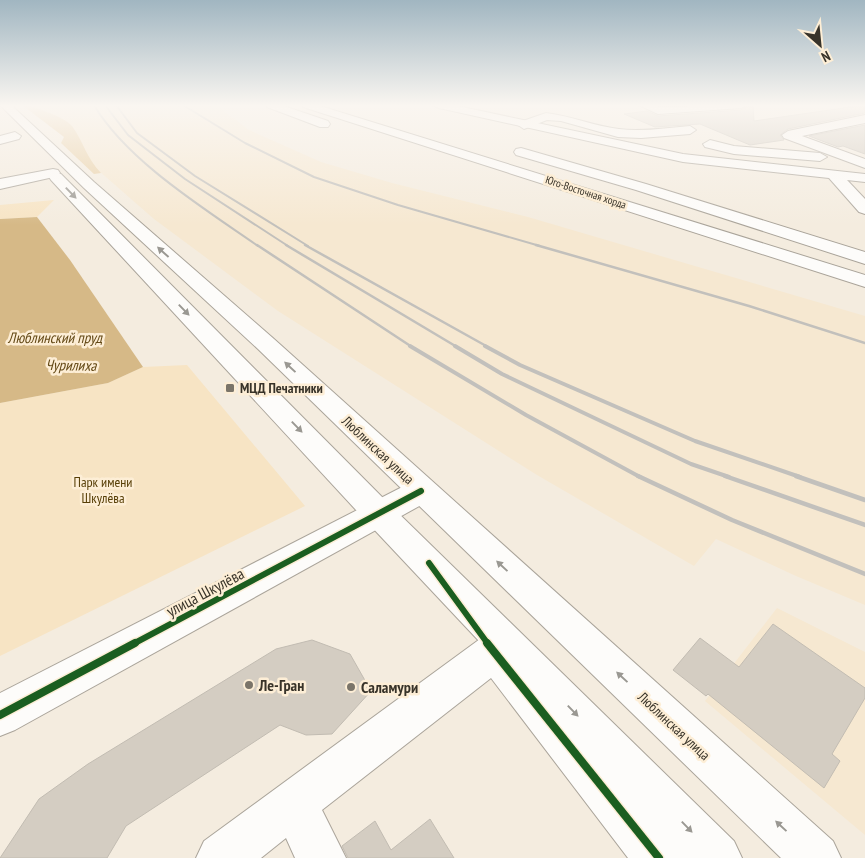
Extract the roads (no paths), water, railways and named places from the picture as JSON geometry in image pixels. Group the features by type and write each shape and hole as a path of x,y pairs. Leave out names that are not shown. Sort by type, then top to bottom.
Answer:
{"main road":[{"path":"20,145 53,174 379,514 717,858"},
{"name":"Люблинская улица","path":"47,145 266,344 421,491 816,858"},
{"path":"396,145 562,196 822,267"},
{"name":"Юго-Восточная хорда","path":"434,145 865,281"},
{"name":"Юго-Восточная хорда","path":"464,145 865,265"},
{"path":"621,145 683,158 865,178"},
{"path":"683,158 708,145"},
{"path":"714,145 734,150 818,156 865,165"},
{"path":"814,145 865,165"},
{"path":"511,149 641,187 865,258"},
{"path":"0,184 53,174"},
{"path":"834,175 865,209"},
{"name":"улица Шкулёва","path":"0,715 421,491"},
{"path":"429,563 494,652 659,858"},
{"path":"221,858 494,652"},
{"path":"294,802 321,858"}],"water":[{"name":"Люблинский пруд","path":"37,217 70,260 143,367 108,383 0,403 0,219"}],"railway":[{"path":"126,145 168,183 258,246"},
{"path":"141,145 185,179 288,246"},
{"path":"153,145 195,176 308,246"},
{"path":"249,145 314,177 398,205 540,246"},
{"path":"257,245 412,347"},
{"path":"286,245 457,347"},
{"path":"305,245 488,347"},
{"path":"536,245 749,306 865,343"},
{"path":"410,346 526,415 639,477"},
{"path":"455,346 502,374 691,464 729,477"},
{"path":"485,346 520,365 695,441 800,477"},
{"path":"725,476 865,525"},
{"path":"796,476 865,500"},
{"path":"639,477 732,520 865,574"}],"place":[{"name":"МЦД Печатники","path":"230,388"},
{"name":"Ле-Гран","path":"249,685"},
{"name":"Саламури","path":"351,687"}],"water label":[{"name":"Чурилиха","path":"71,365"}],"park label":[{"name":"Парк имени Шкулёва","path":"103,490"}]}
